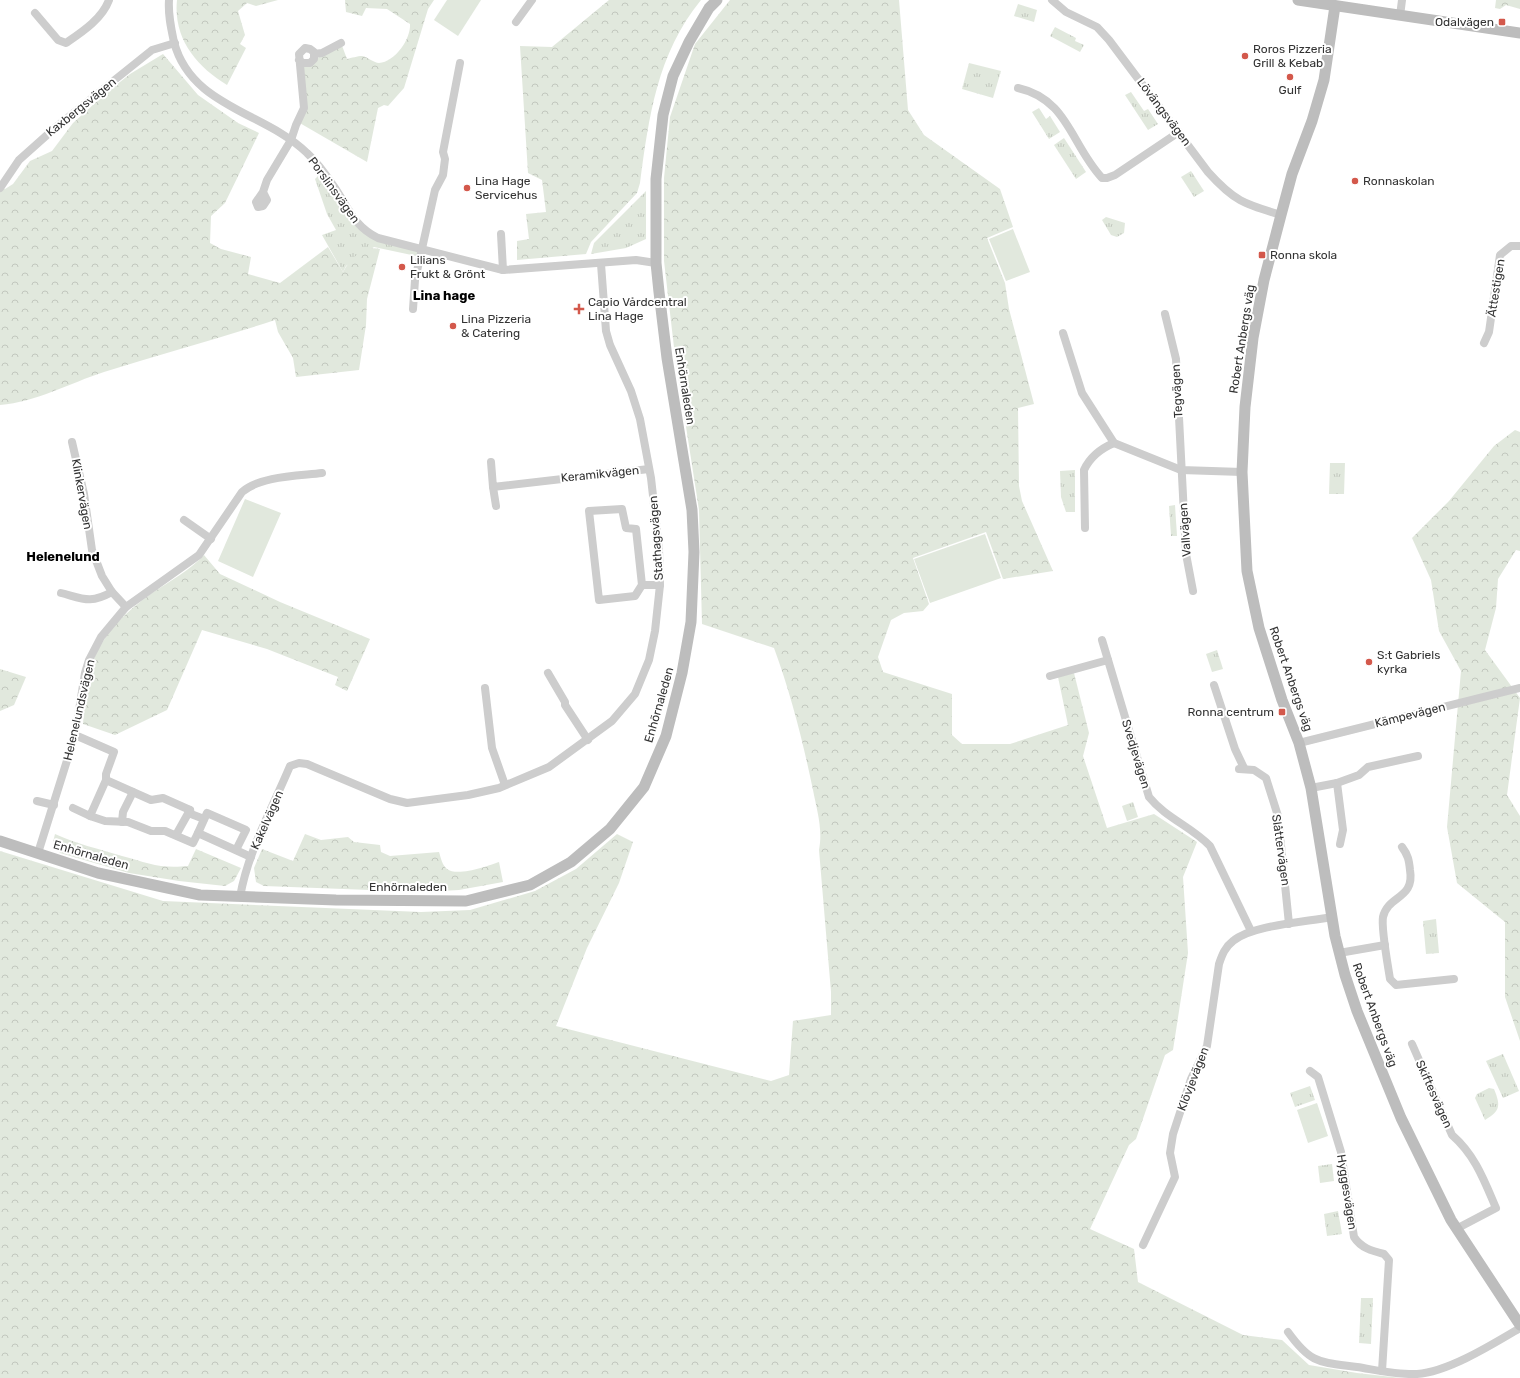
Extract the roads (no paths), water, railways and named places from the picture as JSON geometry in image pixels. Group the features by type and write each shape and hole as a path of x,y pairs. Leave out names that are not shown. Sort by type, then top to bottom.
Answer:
{"street":[{"path":"35,13 58,40 66,43 84,30 106,8 109,0"},
{"name":"Porslinsvägen","path":"170,0 170,24 175,43 182,62 191,76 204,89 221,101 292,140 307,153 323,171 352,216 363,230 378,238 423,248 503,270 601,264 636,260 656,263"},
{"path":"516,22 532,0"},
{"name":"Enhörnaleden","path":"0,841 98,873 200,895 336,900 466,901 530,885 571,862 610,829 644,787 666,736 682,673 691,622 694,552 692,510 667,358 656,263 656,179 663,115 676,69 697,28 709,8 717,0"},
{"name":"Lövängsvägen","path":"1052,0 1066,12 1097,27 1109,40 1208,172 1223,188 1236,199 1251,206 1281,215"},
{"path":"1298,0 1520,33"},
{"path":"1400,16 1402,0"},
{"name":"Robert Anbergs väg","path":"1335,6 1324,80 1292,174 1281,215 1264,280 1249,363 1242,472 1245,542 1253,603 1269,662 1299,743 1311,788 1322,842 1332,917 1340,953 1357,1011 1401,1118 1456,1229 1486,1271 1520,1327"},
{"name":"Kaxbergsvägen","path":"0,188 19,160 56,127 152,50 175,43"},
{"path":"263,192 267,180 292,140 296,125 304,108 299,60 304,64 310,63 314,59 314,54 322,53 341,43"},
{"path":"413,310 416,280 435,190 443,175 445,159 443,152 460,63"},
{"path":"1018,88 1039,95 1056,108 1064,117 1089,162 1102,178 1108,178 1115,175 1178,132"},
{"path":"501,234 503,270"},
{"name":"Ättestigen","path":"1484,343 1489,332 1500,255 1511,246 1520,246"},
{"name":"Stathagsvägen","path":"314,767 390,799 407,803 454,798 505,785 549,767 588,740 620,713 635,694 649,660 655,631 660,585 659,549 649,469 640,419 631,391 610,345 606,331 601,264"},
{"name":"Tegvägen","path":"1165,314 1176,359 1181,470"},
{"path":"1063,333 1082,393 1114,443 1181,470 1242,472"},
{"name":"Klinkervägen","path":"72,442 84,494 92,550 102,576 112,592 126,607"},
{"path":"1085,528 1084,470 1087,463 1093,457 1114,443"},
{"path":"491,462 496,506"},
{"name":"Keramikvägen","path":"493,486 649,469"},
{"name":"Vallvägen","path":"1181,470 1186,554 1192,591"},
{"name":"Helenelundsvägen","path":"38,853 75,735 85,673 89,660 100,637 126,607 199,555 212,539 242,492 249,486 261,481 322,473"},
{"path":"622,509 626,528 636,529 642,585 635,596 599,600 589,511 622,509"},
{"path":"184,520 212,539"},
{"path":"642,585 660,585"},
{"path":"61,593 90,600 101,598 112,592"},
{"name":"Svedjevägen","path":"1102,640 1149,797 1158,809 1201,836 1210,846 1250,931"},
{"path":"1050,676 1108,660"},
{"path":"548,673 565,702 565,705 588,740"},
{"name":"Slåttervägen","path":"1214,685 1241,769 1254,770 1266,778 1278,816 1289,924"},
{"path":"485,688 492,748 505,785"},
{"name":"Kämpevägen","path":"1299,743 1520,688"},
{"path":"75,735 114,752 106,774 106,780 90,816"},
{"path":"1311,788 1337,783 1359,775 1368,767 1418,756"},
{"name":"Kakelvägen","path":"240,897 251,857 290,766 299,763 314,767"},
{"path":"106,780 151,800 163,798 190,810 191,814 204,819"},
{"path":"1337,783 1343,830 1340,844"},
{"path":"122,822 123,812 133,792"},
{"path":"37,801 54,805"},
{"path":"73,808 105,821 122,822 151,831 166,832 192,843 207,813 246,830 236,850"},
{"path":"176,835 190,810"},
{"path":"198,833 251,857"},
{"path":"1402,847 1409,856 1412,880 1407,891 1391,904 1383,917 1390,979 1396,985 1454,979"},
{"name":"Klövjevägen","path":"1143,1245 1175,1177 1170,1153 1173,1134 1191,1079 1207,1046 1220,960 1227,946 1238,937 1250,931 1332,917"},
{"path":"1340,953 1385,944"},
{"name":"Skiftesvägen","path":"1412,1044 1452,1135 1463,1144 1478,1166 1496,1208 1456,1229"},
{"name":"Hyggesvägen","path":"1310,1071 1318,1076 1341,1152 1354,1237 1360,1245 1384,1254 1389,1260 1382,1371"},
{"path":"1288,1332 1300,1349 1319,1361 1382,1371 1418,1374 1436,1370 1481,1351 1520,1327"}],"place":[{"name":"Odalvägen","path":"1502,22"},
{"name":"Roros Pizzeria Grill & Kebab","path":"1245,56"},
{"name":"Gulf","path":"1290,77"},
{"name":"Ronnaskolan","path":"1355,181"},
{"name":"Lina Hage Servicehus","path":"467,188"},
{"name":"Ronna skola","path":"1262,255"},
{"name":"Lilians Frukt & Grönt","path":"402,267"},
{"name":"Capio Vårdcentral Lina Hage","path":"579,309"},
{"name":"Lina Pizzeria & Catering","path":"453,326"},
{"name":"S:t Gabriels kyrka","path":"1369,662"},
{"name":"Ronna centrum","path":"1282,712"}],"district":[{"name":"Lina hage","path":"444,295"},
{"name":"Helenelund","path":"63,556"}]}
